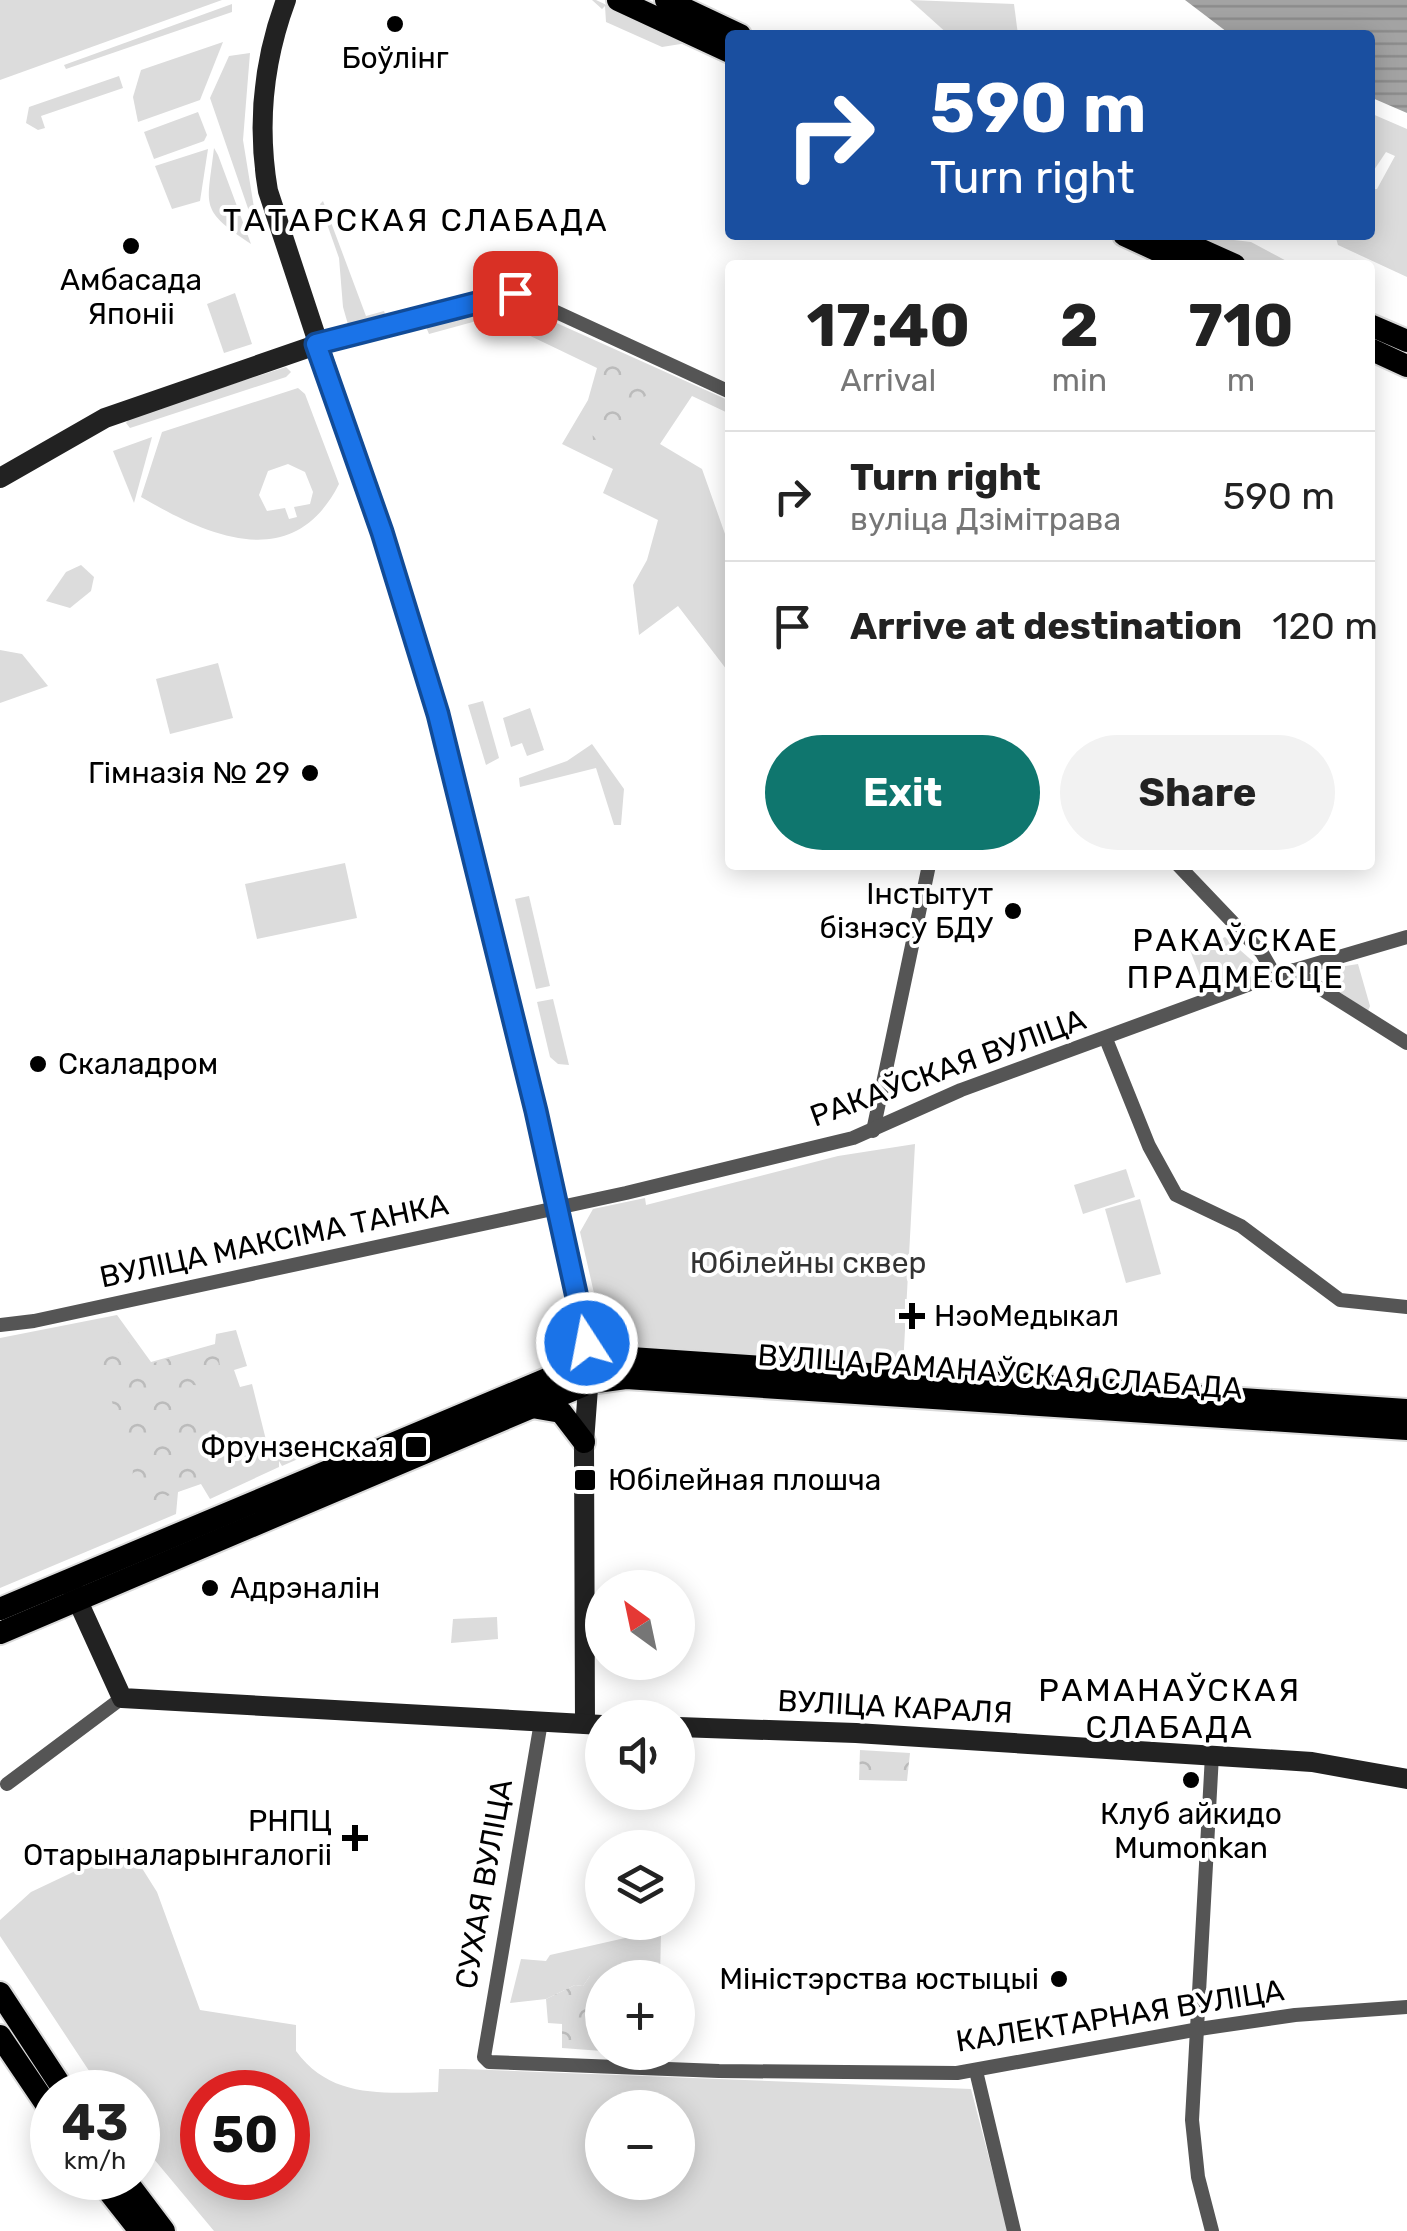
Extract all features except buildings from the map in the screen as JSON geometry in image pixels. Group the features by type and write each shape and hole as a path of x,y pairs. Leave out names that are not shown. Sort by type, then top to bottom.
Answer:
{"main road":[{"path":"286,0 271,47 264,96 262,160 268,192 428,676 585,1331 589,1372 584,1442 593,1700"},
{"path":"618,0 725,50"},
{"path":"666,0 729,30"},
{"path":"1135,240 1178,260"},
{"path":"1179,240 1224,260"},
{"path":"1375,330 1405,360"},
{"path":"0,478 34,454 119,412 316,344"},
{"path":"1375,350 1405,360"},
{"path":"585,1331 598,1350 616,1358"},
{"name":"ВУЛІЦА РАМАНАЎСКАЯ СЛАБАДА","path":"589,1372 616,1358 1407,1410"},
{"path":"0,1609 73,1590 529,1406 589,1372"},
{"path":"0,1632 73,1590 589,1372"},
{"name":"ВУЛІЦА РАМАНАЎСКАЯ СЛАБАДА","path":"589,1372 626,1378 1407,1429"},
{"path":"529,1406 561,1412 584,1442"},
{"path":"73,1590 122,1698 585,1724"},
{"name":"ВУЛІЦА КАРАЛЯ","path":"695,1727 1337,1764 1407,1779"},
{"path":"0,1993 51,2070"},
{"path":"0,2036 30,2080"},
{"path":"115,2200 140,2231"},
{"path":"141,2200 164,2231"}],"street":[{"path":"316,344 480,299 522,294 725,390"},
{"path":"873,1131 928,870"},
{"path":"1183,870 1262,953 1270,967 1264,979"},
{"name":"РАКАЎСКАЯ ВУЛІЦА","path":"558,1207 718,1172 873,1131 948,1096 1264,979 1407,937"},
{"path":"1291,970 1407,1042"},
{"path":"1106,1039 1150,1146 1176,1194 1242,1226 1340,1300 1407,1307"},
{"name":"ВУЛІЦА МАКСІМА ТАНКА","path":"0,1324 45,1319 558,1207"},
{"path":"7,1784 122,1698"},
{"name":"СУХАЯ ВУЛІЦА","path":"484,2057 541,1722"},
{"path":"1212,1755 1205,1836 1199,2029 1193,2042 1192,2132 1212,2231"},
{"name":"КАЛЕКТАРНАЯ ВУЛІЦА","path":"484,2057 498,2064 719,2071 976,2071 1199,2029 1295,2015 1407,2007"},
{"path":"976,2071 1014,2231"}],"green space":[{"path":"0,0 222,0 0,80"},
{"path":"592,0 687,43 662,47 606,22 605,6 602,9"},
{"path":"910,0 1014,4 1017,30 943,30"},
{"path":"232,4 232,12 66,69 64,65"},
{"path":"223,42 200,100 138,122 133,97 141,70"},
{"path":"250,53 243,140 256,220 252,220 210,98 229,56"},
{"path":"119,76 123,88 41,116 45,128 38,130 26,123 29,107"},
{"path":"198,112 207,135 204,141 154,159 144,132"},
{"path":"1375,115 1407,129 1407,277 1338,245 1337,240 1375,240 1375,189 1395,156 1386,152 1375,168"},
{"path":"214,148 251,244 222,223 210,205"},
{"path":"208,149 200,201 172,209 155,166"},
{"path":"323,201 366,316 384,311 386,317 349,328 339,258 320,204"},
{"path":"1205,240 1251,242 1285,260 1247,260"},
{"path":"235,293 252,344 224,353 207,304"},
{"path":"512,303 725,399 725,412 692,396 660,444 702,469 725,534 725,667 678,606 639,635 633,585 647,560 658,520 603,493 613,469 562,444 588,400 597,368 491,317 429,334 426,327"},
{"path":"611,350 634,369 652,392 626,408 612,434 593,440 591,420 599,409 603,387 597,379"},
{"path":"286,367 291,372 286,377 130,428 126,423 130,417"},
{"path":"298,388 305,394 339,484 320,512 298,530 274,538 221,534 141,497 162,432","holes":["288,464 305,472 313,492 310,504 294,507 297,517 289,519 285,508 267,511 259,495 268,471"]},
{"path":"152,437 134,503 113,451"},
{"path":"81,565 94,577 91,591 70,608 46,601 66,572"},
{"path":"0,650 22,654 48,686 0,703"},
{"path":"218,663 233,718 170,734 156,679"},
{"path":"483,701 499,758 486,765 468,705"},
{"path":"530,708 544,750 527,756 522,743 511,747 503,718"},
{"path":"592,744 624,789 621,825 614,825 596,768 520,787 519,778 567,761"},
{"path":"345,863 357,918 257,939 245,884"},
{"path":"529,896 550,986 536,989 515,899"},
{"path":"1225,937 1256,964 1255,969 1205,989 1188,945 1197,938 1204,948"},
{"path":"1358,964 1368,1011 1332,987 1333,968"},
{"path":"553,999 569,1065 558,1064 550,1057 537,1002"},
{"name":"Юбілейны сквер","path":"915,1144 903,1367 616,1349 605,1341 580,1232 593,1209 645,1198 646,1205 838,1156"},
{"path":"1126,1169 1135,1197 1083,1214 1074,1185"},
{"path":"1140,1199 1161,1274 1126,1283 1105,1209"},
{"path":"117,1315 151,1362 215,1344 216,1334 236,1330 247,1366 234,1370 240,1387 252,1384 268,1448 278,1458 320,1440 323,1448 282,1466 279,1461 279,1467 210,1499 201,1484 178,1492 176,1514 0,1588 0,1338"},
{"path":"115,1329 150,1364 217,1345 223,1388 184,1384 230,1470 153,1502 132,1482 135,1443 119,1424 101,1367"},
{"path":"497,1617 498,1639 451,1643 453,1619"},
{"path":"860,1750 910,1753 907,1781 859,1780"},
{"path":"128,1846 157,1892 200,2010 296,2025 296,2051 310,2067 325,2078 360,2090 438,2092 439,2069 971,2089 1008,2231 214,2231 188,2200 310,2200 310,2070 180,2070 180,2190 160,2166 160,2070 88,2070 0,1936 0,1920 31,1892"},
{"path":"616,1940 661,1940 660,1960 585,1960 583,1986 575,1985 546,1999 510,2003 521,1959 546,1961 550,1955"},
{"path":"585,1983 585,2050 562,2048 562,2024 548,2023 546,1999 575,1985"}],"shaded area":[{"path":"1185,0 1407,0 1407,113 1375,99 1375,30 1224,30"}],"place":[{"name":"Боўлінг","path":"395,24"},
{"name":"Амбасада Японіі","path":"131,246"},
{"name":"Гімназія № 29","path":"310,773"},
{"name":"Інстытут бізнэсу БДУ","path":"1013,911"},
{"name":"Скаладром","path":"38,1064"},
{"name":"НэоМедыкал","path":"912,1316"},
{"name":"Фрунзенская","path":"416,1447"},
{"name":"Юбілейная плошча","path":"585,1480"},
{"name":"Адрэналін","path":"210,1588"},
{"name":"Клуб айкидо Mumonkan","path":"1191,1780"},
{"name":"РНПЦ Отарыналарынгалогіі","path":"355,1838"},
{"name":"Міністэрства юстыцыі","path":"1059,1979"}],"district":[{"name":"ТАТАРСКАЯ СЛАБАДА","path":"416,220"},
{"name":"РАКАЎСКАЕ ПРАДМЕСЦЕ","path":"1236,958"},
{"name":"РАМАНАЎСКАЯ СЛАБАДА","path":"1170,1708"}],"route":[{"path":"515,293 316,344 382,532 438,714 536,1111 587,1343"}]}
